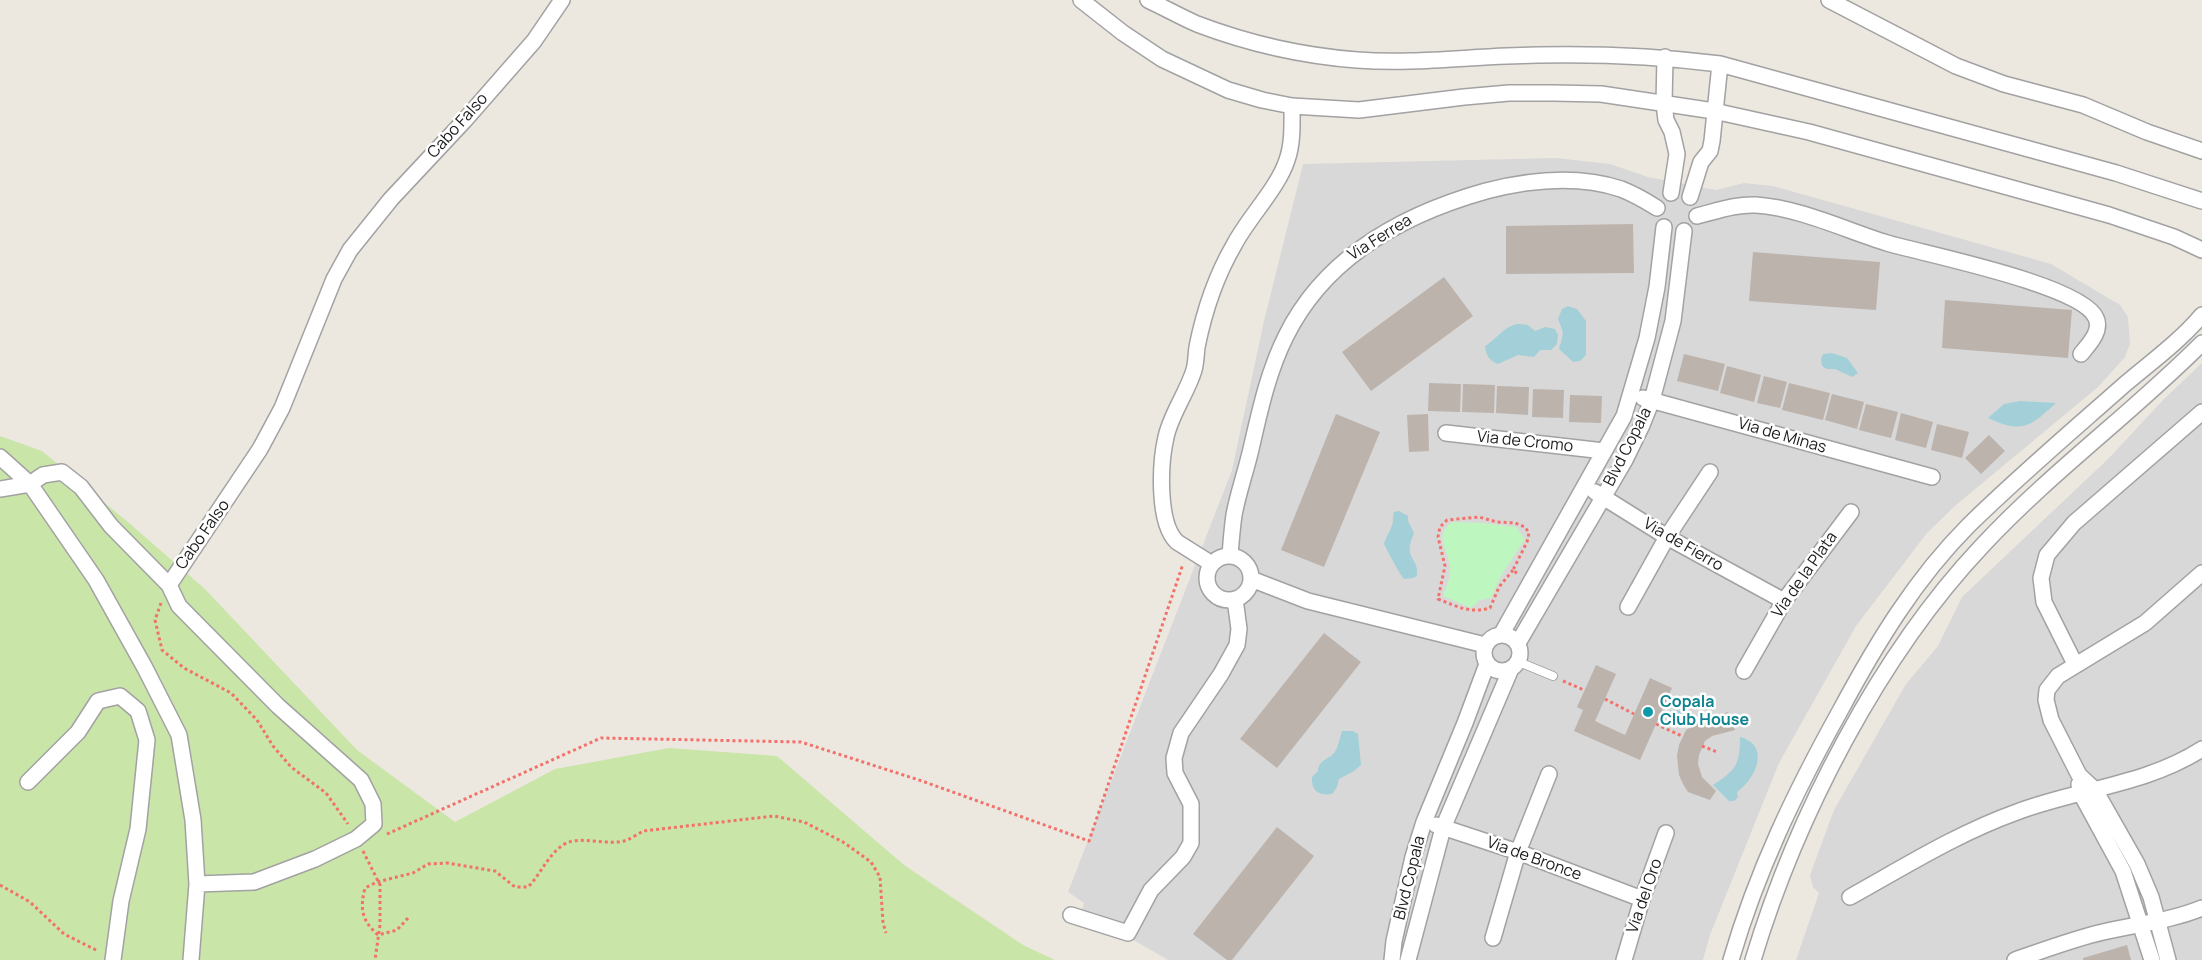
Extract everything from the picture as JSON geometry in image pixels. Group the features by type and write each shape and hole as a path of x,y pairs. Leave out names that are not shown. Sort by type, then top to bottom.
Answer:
{"street":[{"name":"Cabo Falso","path":"197,884 254,882 315,859 357,838 374,824 374,804 361,780 278,705 179,606 169,585 266,439 300,366 334,279 350,250 391,199 534,41 562,0"},
{"path":"1081,0 1123,33 1162,59 1199,78 1228,90 1292,106 1359,110 1464,97 1542,93 1601,94 1714,111 1809,132 2109,215 2174,237 2202,250"},
{"path":"1148,0 1196,24 1246,40 1356,60 1409,61 1599,53 1665,57 1720,64 2116,172 2202,201"},
{"path":"1828,0 1956,66 2004,84 2083,105 2147,132 2202,151"},
{"path":"1665,57 1664,104 1666,120 1672,132 1677,154 1671,193"},
{"path":"1690,196 1701,162 1710,151 1720,64"},
{"path":"1212,564 1173,538 1166,523 1162,499 1163,454 1166,435 1188,388 1210,299 1226,260 1287,161 1292,133 1292,106"},
{"name":"Via Ferrea","path":"1230,556 1234,514 1263,395 1275,361 1300,309 1319,284 1343,262 1392,228 1422,213 1456,199 1527,182 1555,181 1604,185 1635,195 1658,208"},
{"path":"1677,192 1690,196 1697,208 1697,216 1690,227 1684,231 1670,231 1664,227 1660,222 1658,208 1660,202 1671,193 1677,192"},
{"path":"1697,216 1745,205 1775,208 1887,243 1994,270 2037,285 2085,306 2097,319 2094,337 2081,354"},
{"name":"Blvd Copala","path":"1392,960 1394,941 1413,857 1424,822 1465,723 1486,664 1483,651 1485,645 1489,640 1501,635 1624,416 1647,338 1657,287 1664,227"},
{"name":"Blvd Copala","path":"1408,960 1443,828 1514,666 1520,649 1518,643 1624,460 1652,400 1673,321 1684,231"},
{"path":"1731,960 1776,835 1797,791 1871,653 1917,586 1938,558 1977,518 2091,414 2169,348 2202,315"},
{"path":"1753,960 1795,846 1827,776 1889,666 1937,599 1964,566 2025,502 2067,462 2157,386 2202,343"},
{"name":"Via de Minas","path":"1631,395 1932,477"},
{"path":"2075,664 2044,602 2041,578 2047,555 2074,524 2202,412"},
{"name":"Via de Cromo","path":"1446,434 1604,451"},
{"path":"0,457 30,484 96,580 179,735 192,820 197,884 191,960"},
{"path":"0,489 30,484 43,475 62,472 81,487 111,526 169,585"},
{"path":"1628,607 1667,537 1710,472"},
{"name":"Via de Fierro","path":"1586,485 1667,537 1784,601"},
{"name":"Via de la Plata","path":"1744,671 1784,601 1851,512"},
{"path":"1230,556 1243,561 1251,579 1246,592 1234,599 1221,598 1211,590 1207,577 1212,564 1223,557 1230,556"},
{"path":"2152,960 2123,871 2087,791 2051,720 2046,700 2047,690 2075,664 2145,623 2202,573"},
{"path":"1251,579 1308,601 1485,645"},
{"path":"1917,586 1937,599"},
{"path":"1071,915 1128,933 1151,890 1183,857 1191,843 1191,804 1175,773 1174,758 1181,733 1221,674 1237,645 1239,629 1234,599"},
{"path":"1501,635 1513,638 1518,643"},
{"path":"1486,664 1497,671 1514,666"},
{"path":"28,782 78,732 98,701 120,696 138,711 147,740 138,829 122,901 113,959"},
{"path":"1850,897 1964,834 2015,812 2151,774 2192,756 2202,749"},
{"path":"1493,938 1518,852 1549,774"},
{"path":"2087,791 2138,864 2158,921 2168,960"},
{"name":"Via de Bronce","path":"1424,822 1518,852 1642,899"},
{"name":"Via del Oro","path":"1624,960 1642,899 1666,833"},
{"path":"2015,960 2100,932 2185,915 2202,908"}],"lane":[{"path":"1514,666 1553,676"}],"path":[{"path":"1479,518 1497,522 1515,522 1525,527 1529,533 1527,542 1513,570 1499,588 1490,608 1468,611 1438,599 1445,566 1438,537 1440,527 1447,520 1479,518"},
{"path":"382,836 601,738 801,742 922,781 1089,841 1188,549"},
{"path":"1513,570 1530,584"},
{"path":"169,585 155,620 162,650 184,668 231,693 257,720 273,746 291,767 326,793 357,838 380,885 381,903 375,960"},
{"path":"1553,676 1584,690"},
{"path":"1605,699 1634,714"},
{"path":"1656,724 1682,736"},
{"path":"1702,746 1717,752"},
{"path":"378,935 368,926 360,905 365,888 377,882 413,873 428,864 447,863 495,872 515,887 528,888 538,877 550,856 565,843 584,840 598,843 626,840 643,831 774,816 804,822 843,842 871,862 880,877 883,923 886,933"},
{"path":"0,885 30,902 64,934 113,959"},
{"path":"378,935 397,930 408,918"}],"shaded area":[{"path":"1556,158 1610,164 1648,177 1716,190 1744,183 1773,186 2051,264 2120,305 2128,317 2130,344 2125,357 2098,387 1956,505 1927,533 1856,626 1779,763 1710,935 1703,960 1168,960 1082,910 1084,903 1068,892 1232,470 1264,321 1303,164"},
{"path":"2202,363 2202,960 1796,960 1819,893 1813,887 1810,875 1834,810 1906,684 1938,646 1962,597 2108,459 2165,398"}],"green space":[{"path":"0,436 42,451 129,523 205,589 357,750 455,822 555,769 669,748 777,756 904,865 1023,945 1055,960 0,960"},
{"path":"1452,522 1516,527 1525,539 1501,576 1491,598 1480,600 1471,608 1443,596 1450,571 1442,537 1446,527"}],"water":[{"path":"1568,306 1577,309 1586,321 1586,355 1580,361 1573,362 1559,349 1563,333 1558,319 1562,309"},
{"path":"1519,324 1528,325 1535,331 1545,327 1555,329 1558,335 1557,344 1551,350 1540,350 1534,357 1518,355 1498,364 1492,361 1487,355 1485,346 1506,329"},
{"path":"1832,353 1847,358 1858,373 1852,377 1822,366 1823,354"},
{"path":"2020,401 2056,403 2039,418 2025,426 2009,426 1988,418 2004,404"},
{"path":"1399,511 1408,516 1414,533 1410,553 1416,565 1417,576 1413,578 1404,579 1384,544 1394,512"},
{"path":"1674,710 1687,712 1689,716 1685,723 1677,726 1670,721 1666,713"},
{"path":"1342,731 1353,731 1358,734 1361,765 1339,779 1332,794 1317,792 1313,786 1312,777 1323,761 1336,750"},
{"path":"1740,737 1750,741 1755,747 1758,754 1757,763 1750,779 1737,792 1738,797 1734,801 1729,801 1713,785 1732,771 1738,761"}],"building":[{"path":"1633,224 1634,273 1506,274 1506,226"},
{"path":"1753,252 1880,262 1876,310 1749,301"},
{"path":"1444,277 1473,316 1371,391 1342,352"},
{"path":"1945,300 2072,310 2068,358 1942,348"},
{"path":"1684,354 1725,364 1718,391 1677,381"},
{"path":"1727,366 1761,375 1754,402 1720,393"},
{"path":"1764,376 1787,382 1780,408 1757,403"},
{"path":"1429,383 1461,384 1460,412 1428,411"},
{"path":"1789,383 1830,393 1823,420 1782,410"},
{"path":"1463,384 1495,385 1494,413 1462,412"},
{"path":"1497,386 1529,387 1528,415 1496,413"},
{"path":"1533,389 1564,390 1563,418 1532,417"},
{"path":"1832,394 1864,402 1857,429 1825,420"},
{"path":"1570,395 1602,396 1601,423 1569,422"},
{"path":"1866,404 1898,412 1891,438 1859,430"},
{"path":"1901,413 1933,422 1926,448 1895,440"},
{"path":"1336,414 1380,432 1324,567 1281,550"},
{"path":"1428,414 1429,451 1409,452 1407,415"},
{"path":"1937,424 1969,432 1962,458 1931,450"},
{"path":"1989,435 2005,451 1981,474 1965,458"},
{"path":"1324,633 1361,662 1277,768 1240,739"},
{"name":"Copala Club House","path":"1596,665 1616,674 1595,721 1625,735 1650,678 1672,688 1640,760 1574,731 1583,710 1577,707"},
{"path":"1728,712 1735,730 1712,736 1705,741 1699,755 1698,764 1702,777 1716,791 1710,800 1688,792 1683,784 1679,775 1677,756 1679,745 1686,730"},
{"path":"1277,827 1314,856 1232,960 1227,960 1193,934"},
{"path":"2127,945 2131,960 2083,960 2083,958"}],"place":[{"name":"Copala Club House","path":"1648,712"}]}
